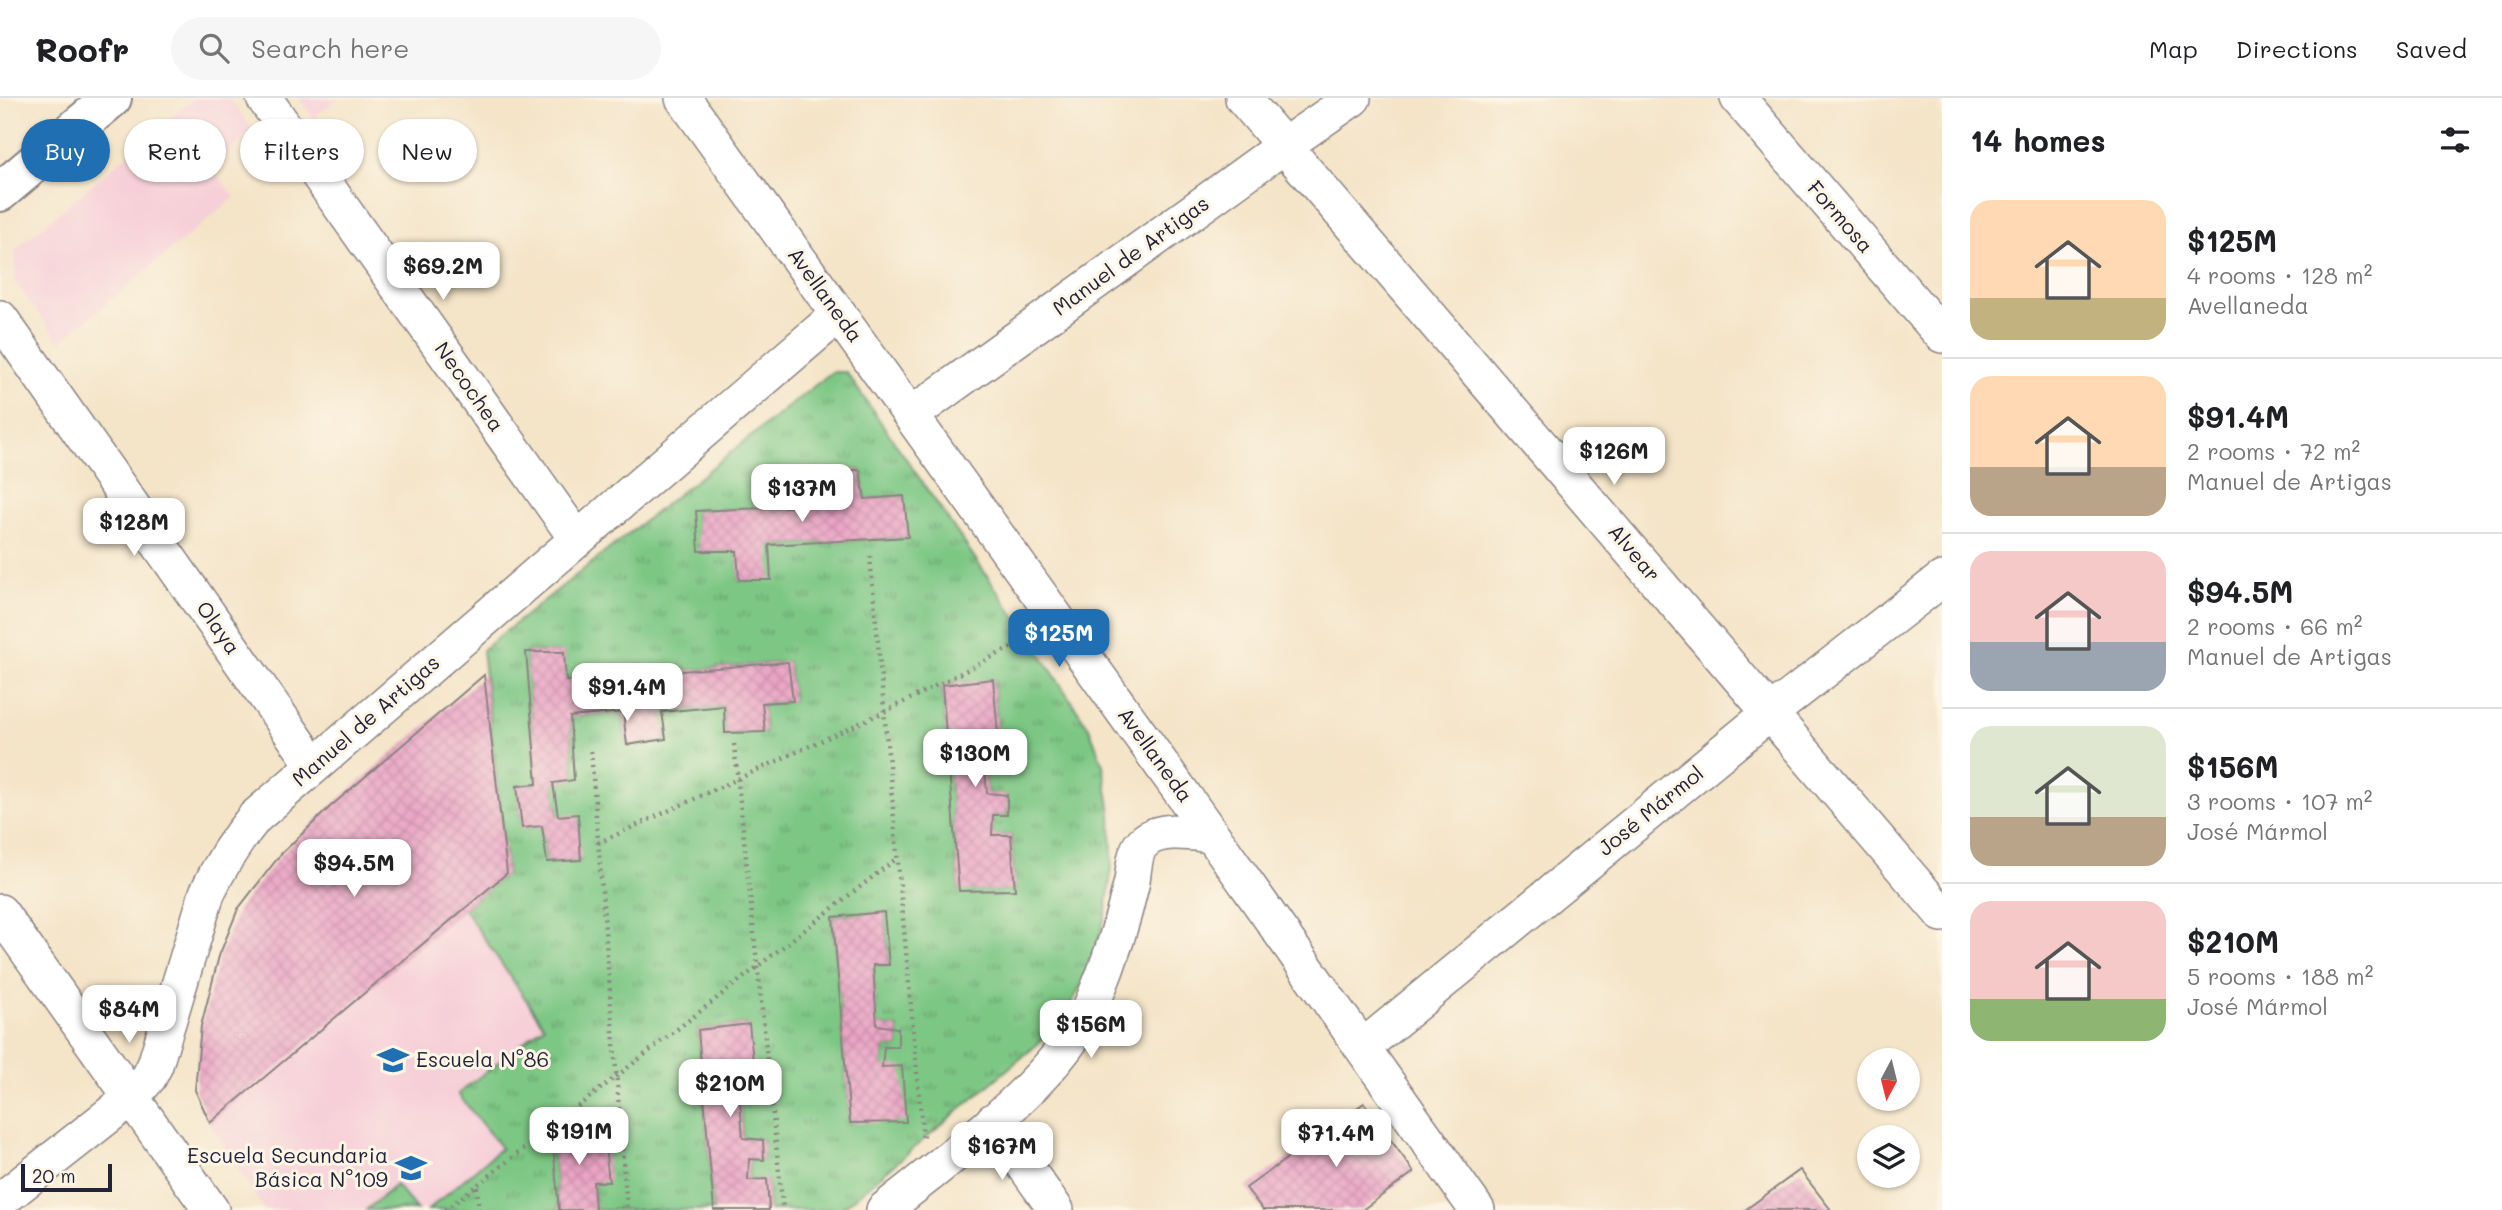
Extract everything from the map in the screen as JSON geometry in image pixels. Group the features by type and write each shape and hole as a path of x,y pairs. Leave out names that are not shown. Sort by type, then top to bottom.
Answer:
{"main road":[{"path":"0,192 112,98"}],"street":[{"name":"Necochea","path":"264,98 578,538"},
{"name":"Avellaneda","path":"683,98 1212,835 1477,1210"},
{"name":"Alvear","path":"1243,98 1942,914"},
{"name":"Manuel de Artigas","path":"911,415 1353,98"},
{"name":"Formosa","path":"1738,98 1942,335"},
{"name":"Manuel de Artigas","path":"0,1201 132,1097 149,1077 155,1065 207,893 219,867 238,837 255,817 839,314"},
{"name":"Olaya","path":"0,318 314,765"},
{"name":"José Mármol","path":"1363,1047 1770,713 1942,579"},
{"path":"884,1210 993,1121 1055,1063 1094,1001 1125,914 1138,849 1145,840 1166,833 1212,835"},
{"path":"0,912 211,1210"},
{"path":"993,1121 1056,1210"}],"path":[{"path":"870,556 923,1142"},
{"path":"598,843 884,712 1030,638"},
{"path":"734,744 783,1210"},
{"path":"591,751 627,1210"},
{"path":"445,1210 897,858"},
{"path":"477,1186 479,1210"}],"shaded area":[{"path":"194,98 229,98 245,119 240,119 240,142 226,153 226,119 169,119"},
{"path":"299,98 339,98 313,118"},
{"path":"124,157 124,182 223,182 235,197 60,342 15,282 16,249 95,182 110,182 110,169"},
{"name":"Escuela N°86","path":"464,909 545,1026 459,1094 501,1148 428,1210 417,1210 395,1186 366,1210 264,1210 210,1123"}],"green space":[{"path":"832,372 846,372 1089,728 1103,765 1111,813 1112,866 1106,912 1092,965 1071,1004 1046,1037 840,1210 769,1210 767,1180 748,1180 749,1159 763,1160 763,1140 743,1138 738,1078 754,1078 748,1024 698,1030 714,1210 595,1210 593,1182 608,1181 603,1128 552,1134 559,1210 428,1210 501,1148 458,1094 544,1026 464,909 507,873 482,650","holes":["825,470 860,470 865,499 903,496 907,537 769,545 740,580 737,551 700,551 696,511 826,505","526,652 563,652 566,681 788,662 793,701 762,703 765,732 725,733 724,706 662,712 666,739 627,745 623,712 570,717 574,779 553,783 558,816 581,860 547,862 542,826 522,828 517,786 537,784","993,680 998,733 982,733 987,793 1007,796 1007,815 993,815 992,835 1011,835 1015,890 959,890 942,685","884,912 889,965 873,965 877,1025 898,1028 898,1047 884,1047 882,1067 850,1122 833,917"]},
{"path":"396,1185 417,1210 366,1210"}],"building":[{"path":"825,470 860,470 865,499 904,496 908,537 769,545 771,580 739,580 737,551 699,551 696,511 826,505"},
{"path":"526,652 564,652 566,681 788,662 793,701 762,703 765,732 725,733 724,706 662,712 666,739 627,745 623,712 570,717 574,780 553,783 558,816 578,814 581,860 547,862 542,826 522,828 517,786 537,784"},
{"path":"484,675 507,873 210,1123 195,1090 201,1026 219,956 238,909 281,854 331,806"},
{"path":"993,679 998,734 982,733 987,793 1007,795 1007,815 993,815 992,835 1011,835 1015,890 959,891 942,685"},
{"path":"884,912 889,965 873,965 877,1025 898,1028 898,1047 884,1047 882,1067 902,1066 906,1122 850,1123 833,917"},
{"path":"749,1024 755,1078 738,1078 743,1138 763,1140 764,1160 749,1159 748,1180 767,1179 769,1210 714,1210 698,1030"},
{"path":"1364,1103 1414,1172 1362,1210 1263,1210 1246,1188"},
{"path":"603,1128 609,1182 593,1182 595,1210 559,1210 552,1134"},
{"path":"1800,1170 1831,1210 1745,1210"}],"place":[{"name":"Escuela N°86","path":"393,1060"},
{"name":"Escuela Secundaria Básica N°109","path":"411,1168"}]}
